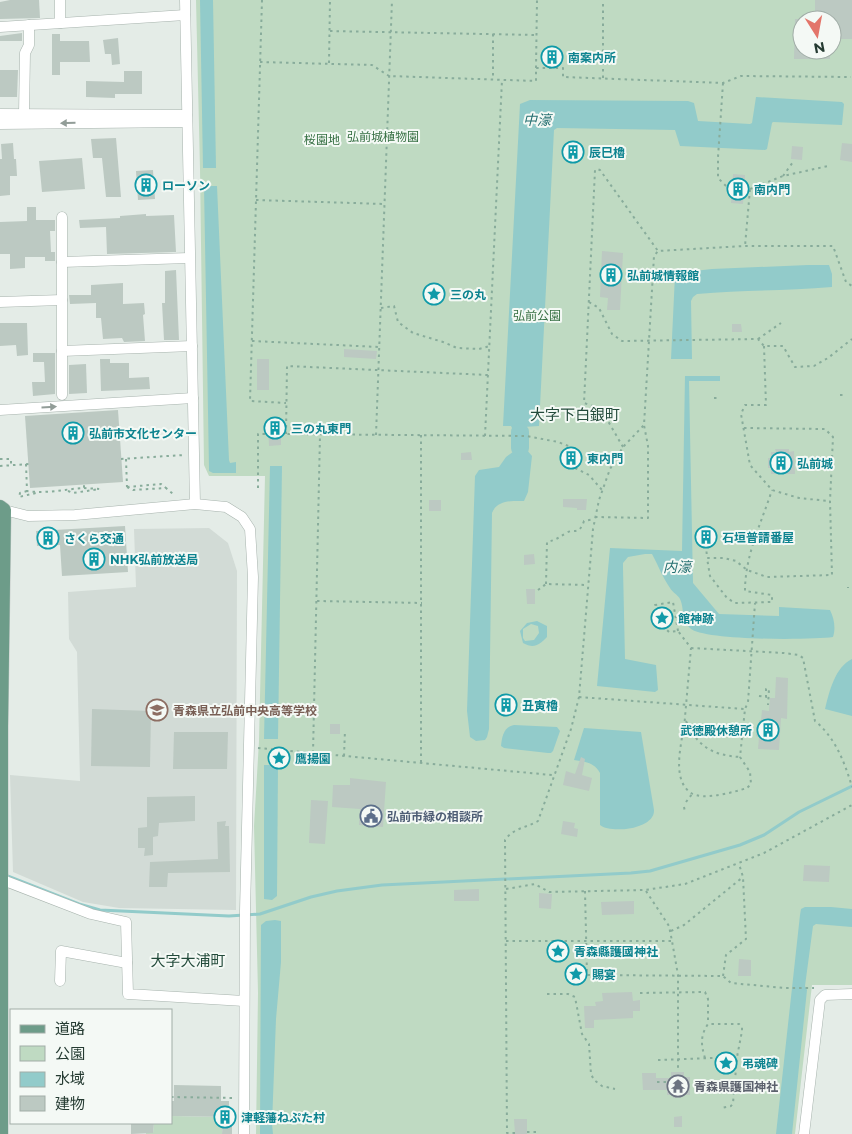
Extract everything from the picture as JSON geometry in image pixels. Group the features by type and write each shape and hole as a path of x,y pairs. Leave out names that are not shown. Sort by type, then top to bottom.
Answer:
{"main road":[{"path":"1,1134 2,509"}],"street":[{"path":"60,0 60,23"},
{"path":"185,0 195,504"},
{"path":"0,27 185,15"},
{"path":"24,114 25,53 29,46 29,25"},
{"path":"0,114 187,118"},
{"path":"0,124 187,118"},
{"path":"62,217 62,395"},
{"path":"62,262 189,258"},
{"path":"0,302 62,300"},
{"path":"62,351 192,346"},
{"path":"0,410 193,398"},
{"path":"2,509 28,516 66,515 195,504 226,506 242,517 250,529 253,577 245,915 244,1134"},
{"path":"1,877 91,914 126,922 128,994 244,1001"},
{"path":"60,981 62,952 127,963"},
{"path":"804,1134 820,1000 825,994 852,994"}],"path":[{"path":"262,0 250,402 286,403"},
{"path":"329,64 330,0"},
{"path":"376,435 392,0"},
{"path":"260,62 372,65 389,76 536,81 537,0"},
{"path":"603,0 603,78"},
{"path":"330,31 537,35"},
{"path":"493,34 493,80"},
{"path":"536,68 563,68 563,77 723,83 741,76 851,77"},
{"path":"485,436 502,80"},
{"path":"723,83 718,178 728,188 732,188"},
{"path":"783,176 793,162"},
{"path":"744,189 750,189 783,176 828,166"},
{"path":"623,447 601,409 584,403 595,170 597,168 658,251"},
{"path":"745,246 750,189"},
{"path":"256,200 385,204"},
{"path":"546,584 548,542 558,540 567,532 577,532 584,521 594,518 648,518 648,446 644,425 654,256 658,251 745,246 833,246 846,282 852,286"},
{"path":"589,302 599,308 612,334 622,341 758,339 781,323"},
{"path":"381,308 394,306 398,322 413,333 457,348 490,346"},
{"path":"758,339 764,346 766,404 745,405 741,414 750,465 772,490 799,498 830,501"},
{"path":"764,346 783,346 795,367 814,366 828,358 852,339"},
{"path":"252,342 379,347"},
{"path":"286,434 287,366 488,375"},
{"path":"714,398 719,398"},
{"path":"515,1133 507,1133 505,840 516,829 530,826 538,821 571,729 579,697 594,518 610,469 623,447 644,425"},
{"path":"707,558 724,558 736,561 747,570 767,576 832,575 830,501 832,437 825,429 744,428"},
{"path":"258,488 258,434 269,434"},
{"path":"281,434 527,436 558,442 571,447 571,452"},
{"path":"313,753 320,435"},
{"path":"421,435 421,763"},
{"path":"121,459 187,455"},
{"path":"126,458 127,487"},
{"path":"0,460 11,459 11,465"},
{"path":"0,466 27,464 28,491"},
{"path":"571,464 578,471 589,475 602,490"},
{"path":"127,487 161,484 172,494"},
{"path":"37,493 32,496 19,498 20,493 28,491 37,493 68,490 84,486 100,489 73,493 68,490"},
{"path":"127,487 132,490 166,488"},
{"path":"706,544 710,576 727,598 735,602 772,602 772,595 745,591 750,552 772,490"},
{"path":"538,590 546,584 588,586"},
{"path":"317,601 422,603"},
{"path":"678,631 669,632 659,625 655,605 673,602 678,631 691,648 685,720 680,746 680,772 683,782 692,794 706,797 747,788 751,784 750,772 740,757 745,709 748,702 755,603"},
{"path":"691,648 799,655 803,658 815,721 825,729 838,752 851,777 852,787"},
{"path":"759,696 766,697 766,689 769,689 768,705"},
{"path":"579,697 745,709"},
{"path":"685,720 698,740 712,752 740,757"},
{"path":"344,756 345,730"},
{"path":"248,747 553,776"},
{"path":"686,802 692,794"},
{"path":"506,889 535,884 549,892 645,890 684,884 764,853 852,805"},
{"path":"684,807 685,812"},
{"path":"723,976 726,955 746,939 743,877 738,863"},
{"path":"670,932 684,925 743,877"},
{"path":"645,890 665,918 672,941 678,975 678,1068"},
{"path":"585,891 587,975 723,976 731,983 786,988 814,988"},
{"path":"506,941 672,941"},
{"path":"640,993 701,991 707,994 708,1024 702,1034 701,1042 705,1058"},
{"path":"547,994 568,994 575,997 582,1034 589,1044 591,1074 594,1080 602,1086 615,1089"},
{"path":"708,1024 739,1024 742,1027 736,1057 734,1103 731,1106 721,1108"},
{"path":"658,1060 736,1057"},
{"path":"657,1082 666,1082"},
{"path":"172,1097 236,1098"},
{"path":"527,1132 536,1132 537,1134"}],"shaded area":[{"name":"青森県立弘前中央高等学校","path":"209,528 228,543 237,571 236,910 119,908 83,902 13,872 10,775 80,781 77,652 69,639 68,592 136,587 134,529"}],"green space":[{"name":"弘前公園","path":"196,0 852,0 852,985 812,985 795,1134 256,1134 258,993 254,826 259,741 265,476 209,476 204,465"},
{"path":"172,1116 223,1117 222,1134 146,1134 153,1133 154,1124 172,1124"}],"water":[{"path":"200,0 213,0 216,168 203,168"},
{"name":"中濠","path":"756,97 842,102 844,104 842,125 773,122 767,149 765,150 680,146 675,130 557,128 554,130 539,426 523,427 522,432 514,432 511,426 503,426 520,104 530,100 688,101 694,103 698,121 750,124 752,123"},
{"path":"204,186 217,186 229,460 230,463 236,462 236,473 213,473 209,471"},
{"path":"829,265 832,274 832,287 697,294 691,301 692,359 671,359 675,275 712,269"},
{"name":"内濠","path":"685,376 720,376 720,381 689,381 693,583 719,614 779,616 779,607 830,610 834,623 833,637 803,639 758,638 699,632 690,628 687,624 680,599 667,584 652,554 628,557 623,563 625,659 656,665 658,690 655,692 597,686 610,548 682,551"},
{"path":"517,449 526,449 532,456 528,492 524,501 501,503 492,513 489,729 485,740 476,741 470,737 467,711 475,476 479,470 499,467 506,457"},
{"path":"270,466 282,466 278,739 264,739"},
{"path":"537,621 547,626 547,637 536,645 530,646 523,643 520,631 527,623","holes":["531,624 538,626 539,633 534,640 525,641 523,629"]},
{"path":"852,659 852,716 825,709 837,674"},
{"path":"514,725 557,727 560,731 553,751 548,753 504,748 501,746 504,732"},
{"path":"584,728 641,732 654,810 648,822 632,828 622,829 606,828 600,825 600,773 592,765 574,760"},
{"path":"264,765 278,765 277,896 272,900 264,899"},
{"path":"805,907 852,909 852,927 816,924 813,926 805,986 807,990 792,1134 776,1134 800,915 801,909"},
{"path":"266,921 281,921 281,962 276,1019 273,1134 260,1134 261,925"}],"building":[{"path":"39,0 40,18 0,19 0,2"},
{"path":"815,0 852,0 852,39 842,39 842,10 815,10"},
{"path":"22,33 22,41 0,41 0,36"},
{"path":"52,34 60,34 60,41 89,41 90,62 60,62 60,75 52,75"},
{"path":"118,38 120,64 112,65 111,54 105,54 103,40"},
{"name":"南案内所","path":"542,51 563,51 563,62 541,62"},
{"path":"0,70 18,70 17,97 0,97"},
{"path":"124,71 142,71 142,94 115,94 115,98 86,97 86,81 124,82"},
{"path":"116,138 121,197 106,197 102,158 93,158 91,139"},
{"path":"13,143 17,176 10,176 10,195 0,196 1,144"},
{"path":"842,143 852,144 852,162 840,160"},
{"name":"辰巳櫓","path":"564,144 581,144 581,159 564,159"},
{"path":"792,146 803,147 802,160 791,159"},
{"path":"82,158 85,189 42,192 39,161"},
{"name":"ローソン","path":"153,170 155,199 138,200 136,171"},
{"name":"南内門","path":"733,174 745,175 743,204 731,203"},
{"path":"27,207 36,207 36,220 55,220 55,231 50,231 51,252 55,252 55,261 45,261 45,257 25,257 25,268 10,269 10,254 0,254 0,222 27,221"},
{"path":"146,214 146,216 174,215 176,252 107,254 106,227 80,228 79,220 120,218 120,216"},
{"name":"弘前城情報館","path":"602,251 623,253 620,310 607,310 608,298 600,297"},
{"path":"176,270 179,340 164,340 162,303 165,303 165,271"},
{"path":"123,283 123,304 144,303 145,341 124,342 122,338 103,339 101,318 96,318 96,303 70,304 69,295 91,295 91,285"},
{"path":"0,323 27,323 28,355 17,356 16,345 0,346"},
{"path":"732,324 741,324 742,332 732,332"},
{"path":"344,349 377,351 376,359 344,357"},
{"path":"33,353 55,353 55,394 33,396 32,382 45,382 44,362 33,362"},
{"path":"100,359 110,359 110,363 129,363 129,378 149,377 150,389 101,391"},
{"path":"257,359 269,359 269,390 257,390"},
{"path":"86,364 87,393 69,394 69,365"},
{"name":"弘前市文化センター","path":"118,410 123,482 30,488 25,416"},
{"name":"三の丸東門","path":"268,422 281,422 281,445 269,446"},
{"name":"弘前城","path":"775,449 789,449 789,452 794,451 795,474 771,474 771,468 768,468 768,458 771,458 771,452 776,452"},
{"name":"東内門","path":"560,451 582,452 581,465 560,464"},
{"path":"471,452 472,460 461,460 461,453"},
{"path":"563,499 587,499 586,510 563,507"},
{"path":"429,500 441,500 441,511 429,511"},
{"name":"NHK弘前放送局","path":"125,526 128,572 62,576 60,545 37,546 36,531"},
{"name":"石垣普請番屋","path":"699,531 713,531 713,543 699,543"},
{"path":"534,554 535,564 524,565 524,555"},
{"path":"526,589 535,589 535,604 527,604"},
{"name":"武徳殿休憩所","path":"776,677 788,678 787,719 781,718 779,750 758,749 757,724 761,720 762,710 769,711 770,698 775,698"},
{"name":"丑寅櫓","path":"499,697 514,698 513,714 498,713"},
{"path":"92,709 151,711 150,767 91,766"},
{"path":"330,724 340,724 340,734 330,734"},
{"path":"174,732 228,732 227,769 173,769"},
{"path":"581,757 585,759 582,775 592,778 589,791 563,785 566,771 575,774"},
{"name":"弘前市緑の相談所","path":"350,778 386,782 383,827 359,825 360,809 332,807 333,785 350,785"},
{"path":"195,796 195,821 159,823 158,836 153,837 153,855 144,856 145,848 138,848 138,828 147,827 147,797"},
{"path":"311,800 328,801 325,844 309,843"},
{"path":"226,821 225,826 229,826 230,872 168,873 167,887 149,887 150,862 218,859 217,822"},
{"path":"563,821 575,823 574,828 578,829 577,837 561,834"},
{"path":"804,865 830,866 829,882 803,881"},
{"path":"479,889 479,901 454,901 454,890"},
{"path":"539,893 552,894 551,909 539,908"},
{"path":"634,901 634,914 602,915 601,902"},
{"path":"739,959 751,960 751,976 738,976"},
{"path":"632,992 633,1001 640,1000 640,1011 633,1011 633,1018 594,1020 594,1028 585,1028 584,1006 596,1006 595,1002 603,1001 602,993"},
{"path":"671,1072 684,1072 684,1077 690,1077 690,1095 673,1098 673,1095 667,1095 667,1090 643,1090 642,1073 656,1073 656,1078 671,1078"},
{"path":"174,1085 221,1086 221,1101 229,1101 229,1117 172,1116 172,1101 174,1101"},
{"path":"682,1116 682,1127 674,1127 674,1117"},
{"path":"223,1117 232,1118 232,1134 222,1134"},
{"path":"514,1119 527,1119 527,1134 515,1134"},
{"path":"131,1124 154,1124 153,1133 131,1134"}],"waterway":[{"path":"520,432 520,448"},
{"path":"5,875 79,904 100,910 229,916 260,914 311,897 337,891 382,885 650,871 740,845 764,835 799,812 852,786"}],"place":[{"name":"南案内所","path":"552,57"},
{"name":"辰巳櫓","path":"573,152"},
{"name":"ローソン","path":"146,185"},
{"name":"南内門","path":"738,189"},
{"name":"弘前城情報館","path":"611,275"},
{"name":"三の丸","path":"434,294"},
{"name":"三の丸東門","path":"275,428"},
{"name":"弘前市文化センター","path":"73,433"},
{"name":"東内門","path":"571,458"},
{"name":"弘前城","path":"781,463"},
{"name":"石垣普請番屋","path":"706,537"},
{"name":"さくら交通","path":"48,538"},
{"name":"NHK弘前放送局","path":"94,559"},
{"name":"館神跡","path":"662,618"},
{"name":"丑寅櫓","path":"506,705"},
{"name":"青森県立弘前中央高等学校","path":"157,710"},
{"name":"武徳殿休憩所","path":"768,730"},
{"name":"鷹揚園","path":"279,758"},
{"name":"弘前市緑の相談所","path":"371,816"},
{"name":"青森縣護國神社","path":"558,951"},
{"name":"賜宴","path":"576,974"},
{"name":"弔魂碑","path":"726,1063"},
{"name":"青森県護国神社","path":"678,1086"},
{"name":"津軽藩ねぷた村","path":"225,1117"}],"district":[{"name":"大字下白銀町","path":"575,414"},
{"name":"大字大浦町","path":"188,960"}],"park label":[{"name":"弘前城植物園","path":"383,136"},
{"name":"桜園地","path":"322,139"}]}
